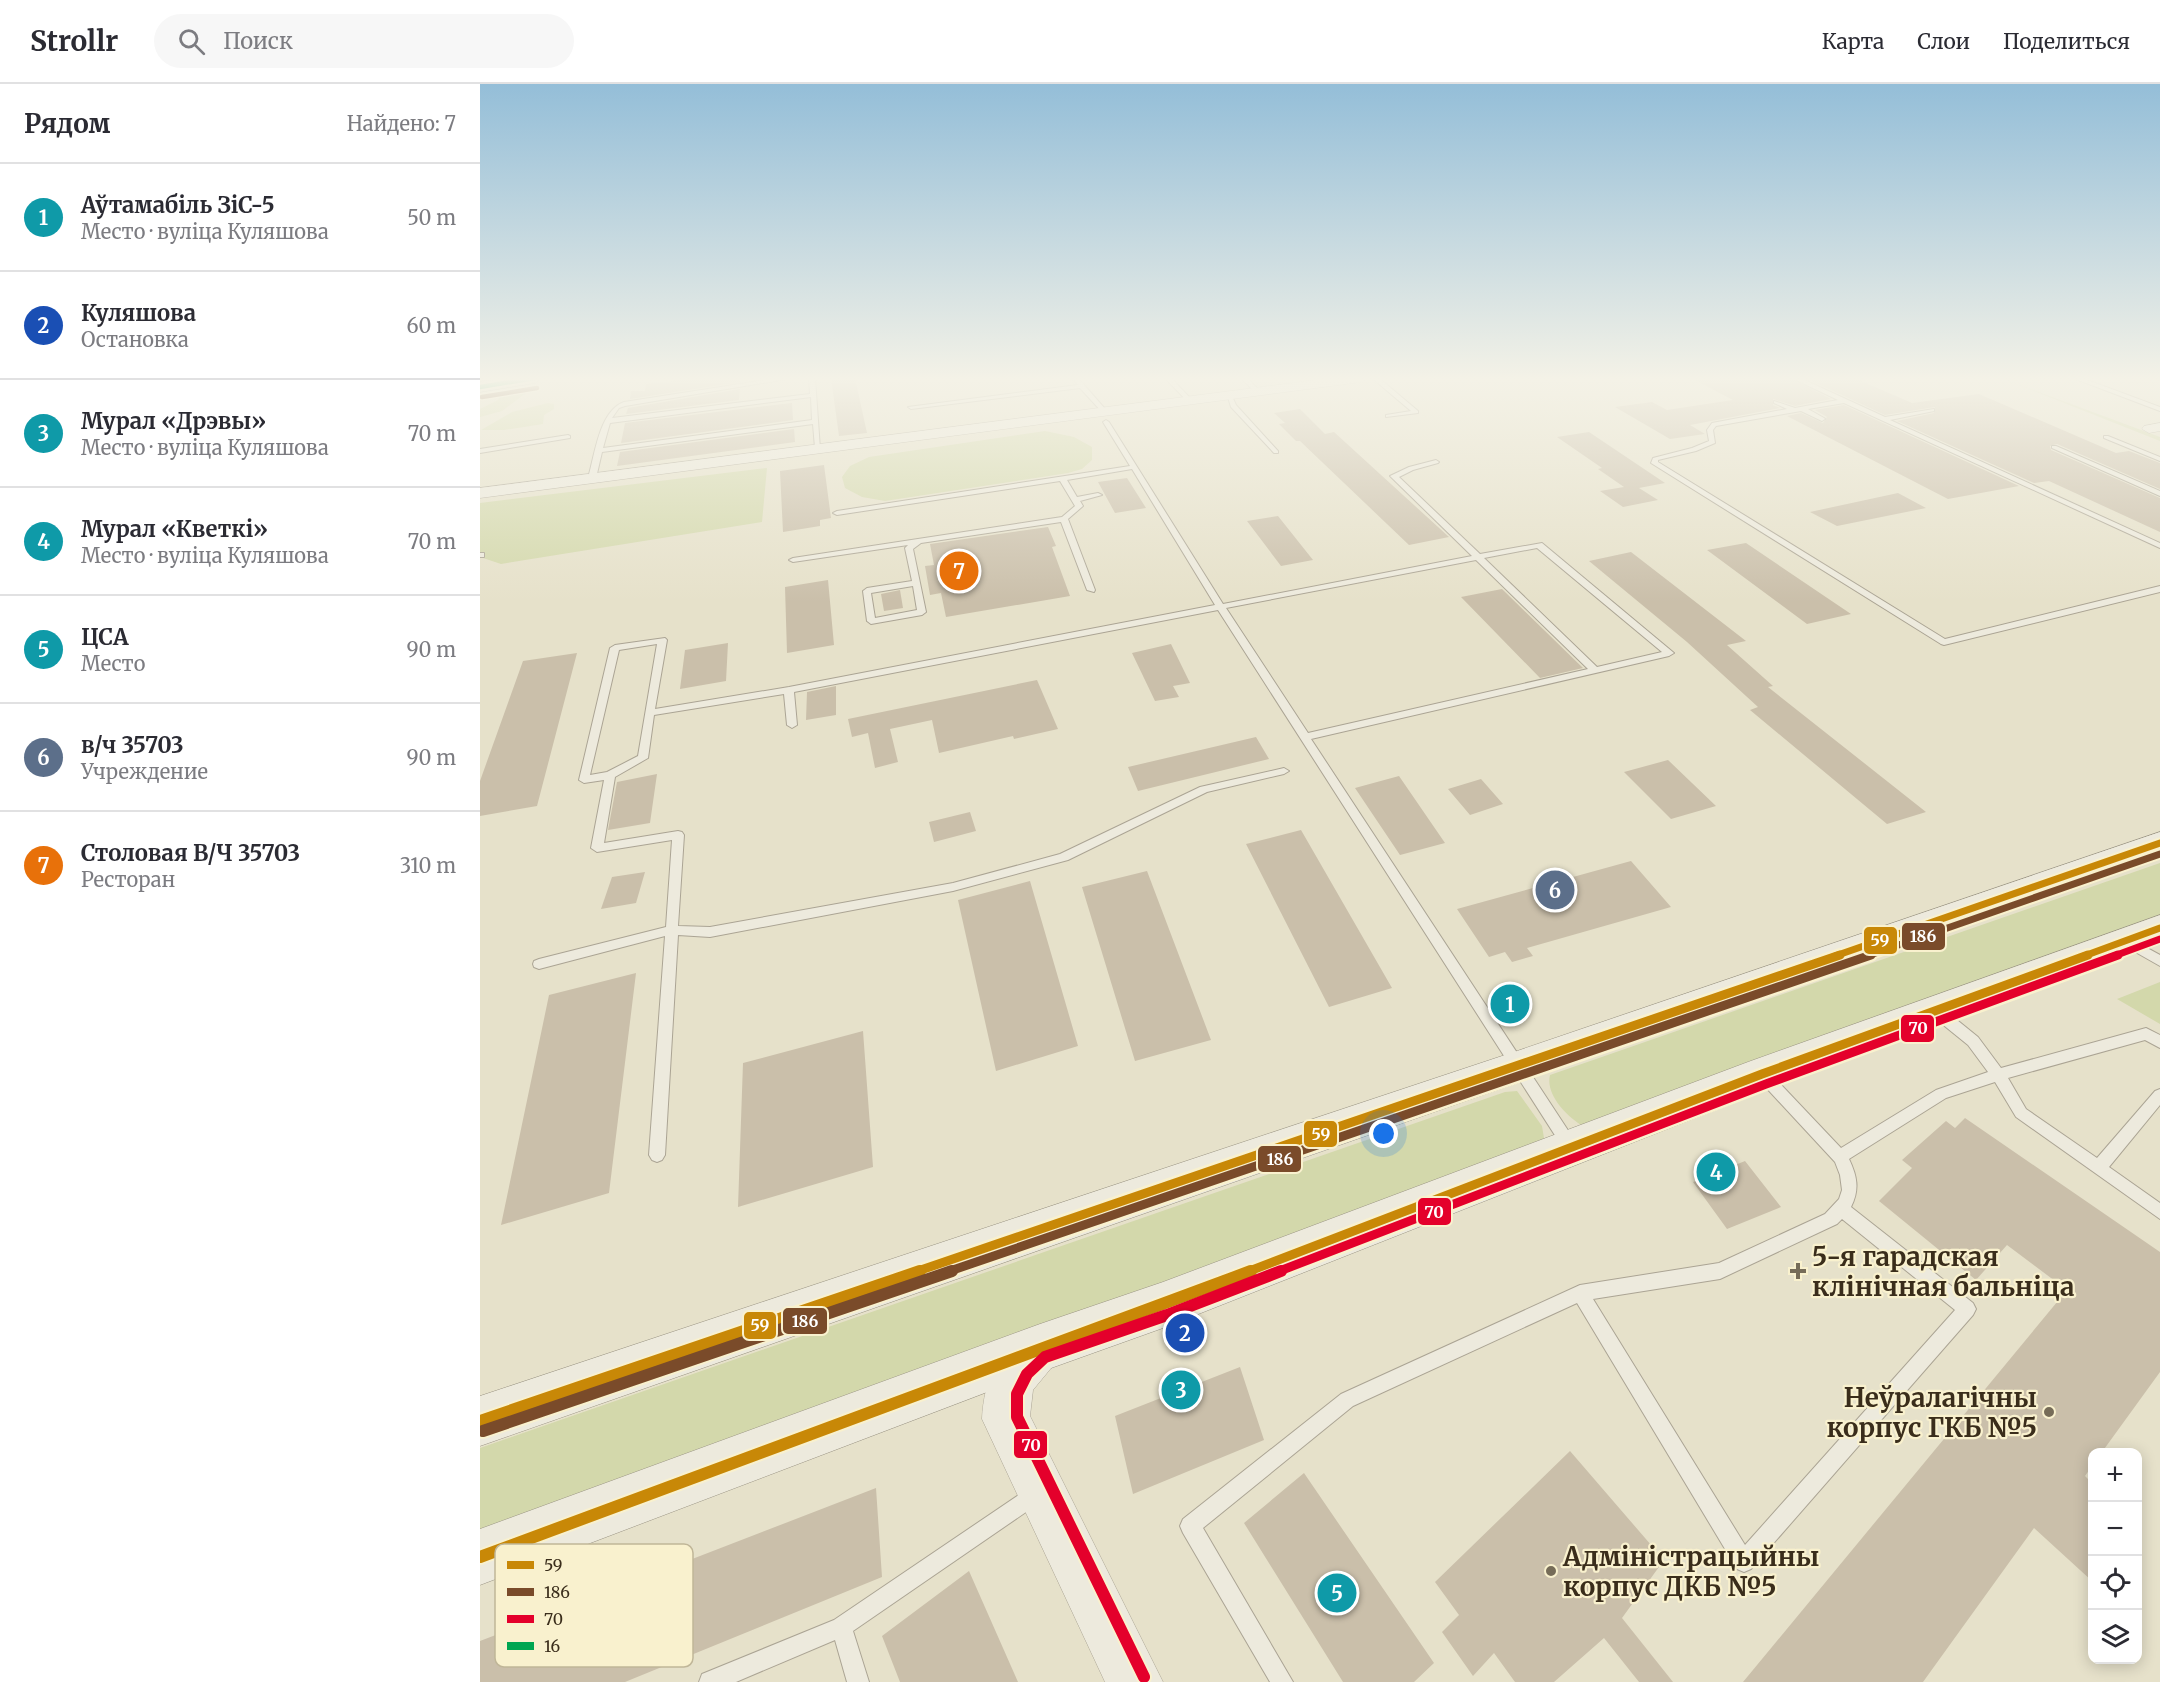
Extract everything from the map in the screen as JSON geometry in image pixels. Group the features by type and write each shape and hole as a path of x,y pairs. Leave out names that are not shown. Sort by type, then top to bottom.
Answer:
{"main road":[{"path":"480,1421 2160,843"},
{"path":"515,1544 1040,1348 1163,1305 1762,1074 2142,934"},
{"path":"480,1557 495,1551"}],"street":[{"path":"480,493 784,453"},
{"path":"1040,1348 1018,1368 1007,1391 1006,1419 1135,1682"}],"lane":[{"path":"592,478 598,453"},
{"path":"1126,453 1220,606 1571,1147"},
{"path":"1683,453 1655,459 1654,463 1944,642 2160,589"},
{"path":"1956,453 2160,546"},
{"path":"2067,453 2160,494"},
{"path":"2144,453 2160,459"},
{"path":"1436,462 1411,468 1394,476 1595,670"},
{"path":"837,513 1134,467"},
{"path":"793,560 1064,519 1079,506 1063,479"},
{"path":"1075,500 1098,495"},
{"path":"1064,519 1092,590"},
{"path":"916,583 867,591 871,621 922,612 909,548 919,541"},
{"path":"649,713 789,690 1539,545 1669,653 1305,737"},
{"path":"662,640 649,713 643,758 610,775 584,780 615,648 662,640"},
{"path":"789,690 792,725"},
{"path":"539,964 672,930 710,932 953,887 1064,857 1204,789 1284,771"},
{"path":"610,775 597,848 678,835 657,1155"},
{"path":"2142,934 2160,961"},
{"path":"1935,1010 1973,1041 1998,1075 2021,1113 2160,1212"},
{"path":"1840,1156 1941,1094 1998,1075 2146,1034 2160,1042"},
{"path":"1282,1682 1190,1526 1347,1400 1580,1293 1720,1270 1831,1219 1849,1199 1850,1190 1846,1169 1840,1156 1762,1074"},
{"path":"2098,1168 2160,1095"},
{"path":"1580,1293 1744,1562 1967,1309 1842,1209"},
{"path":"710,1682 841,1628 1040,1490"},
{"path":"841,1628 858,1682"}],"green space":[{"path":"899,453 1092,453 1092,460 1082,469 1068,473 885,501 862,497 845,488 842,477 850,466 869,457"},
{"path":"767,468 762,522 501,564 480,557 480,503"},
{"path":"2160,863 2160,916 1583,1126 1564,1111 1551,1090 1550,1075"},
{"path":"2160,982 2160,1024 2117,999"},
{"path":"1517,1091 1542,1126 1544,1138 1537,1147 480,1535 480,1448 1505,1092"}],"building":[{"path":"620,453 717,453 617,466"},
{"path":"1312,453 1357,453 1449,537 1409,545"},
{"path":"1580,453 1620,453 1665,483 1639,488 1658,500 1623,507 1600,491 1624,487 1598,469 1602,468"},
{"path":"1858,453 1947,453 2019,486 1948,499"},
{"path":"1967,453 2057,453 2160,498 2160,532 2049,481 2034,483"},
{"path":"2077,453 2133,453 2160,463 2160,489"},
{"path":"824,465 831,518 820,520 820,526 783,532 780,471"},
{"path":"1127,478 1146,508 1115,513 1098,482"},
{"path":"1898,493 1926,508 1837,526 1810,512"},
{"path":"1278,516 1313,560 1281,566 1247,521"},
{"path":"1048,527 1056,546 1052,547 1070,596 946,617 941,593 930,595 925,566 934,565 930,544"},
{"path":"1746,543 1851,614 1807,624 1707,550"},
{"path":"1631,552 1746,641 1727,645 1773,686 1768,687 1926,812 1887,824 1750,710 1758,707 1687,642 1589,561"},
{"path":"828,580 834,645 787,653 785,587"},
{"path":"1502,589 1583,668 1540,678 1461,597"},
{"path":"900,590 903,608 884,611 881,594"},
{"path":"728,643 726,681 680,689 685,650"},
{"path":"1171,644 1190,683 1173,686 1179,697 1155,701 1132,653"},
{"path":"577,653 537,806 480,816 480,781 523,661"},
{"path":"1037,680 1058,729 1014,739 1013,736 939,753 932,720 890,729 898,762 875,768 868,733 852,737 848,719"},
{"path":"836,686 836,715 806,720 807,692"},
{"path":"1256,737 1269,759 1138,791 1128,767"},
{"path":"1668,760 1716,806 1671,819 1624,772"},
{"path":"657,774 650,823 608,830 617,782"},
{"path":"1399,776 1445,843 1400,855 1355,788"},
{"path":"1481,779 1503,804 1470,815 1448,789"},
{"path":"970,812 976,831 934,842 929,822"},
{"path":"1301,830 1392,988 1329,1007 1246,844"},
{"path":"1631,861 1671,907 1527,948 1533,956 1512,962 1505,952 1489,957 1457,909"},
{"path":"1147,871 1211,1040 1135,1061 1082,887"},
{"path":"645,872 636,903 601,909 612,877"},
{"path":"1030,881 1078,1046 996,1071 958,900"},
{"path":"636,973 609,1193 501,1225 549,995"},
{"path":"863,1031 873,1167 738,1207 743,1063"},
{"name":"Неўралагічны корпус ГКБ №5","path":"1965,1118 2160,1252 2160,1372 2105,1448 2088,1448 2088,1472 2085,1476 2088,1479 2088,1577 2034,1528 1923,1682 1743,1682 2067,1290 2007,1245 1976,1280 1879,1201 1912,1168 1902,1160 1946,1121 1955,1128"},
{"path":"1745,1161 1781,1207 1727,1229 1693,1182"},
{"path":"1240,1367 1264,1440 1133,1494 1115,1416"},
{"name":"Адміністрацыйны корпус ДКБ №5","path":"1570,1451 1664,1560 1622,1618 1673,1682 1639,1682 1604,1638 1554,1682 1515,1682 1494,1653 1473,1676 1442,1632 1459,1615 1435,1582"},
{"path":"1304,1473 1434,1663 1414,1682 1343,1682 1244,1523"},
{"path":"876,1488 882,1577 693,1654 693,1559"},
{"path":"969,1571 1018,1682 900,1682 882,1636"},
{"path":"495,1635 495,1667 662,1667 625,1682 480,1682 480,1641"}],"transit line":[{"name":"59","path":"480,1421 1517,1067 2160,843"},
{"name":"186","path":"483,1431 1520,1077 2160,854"},
{"name":"59","path":"515,1544 1040,1348 1163,1305 1762,1074 2160,928"},
{"name":"70","path":"1144,1677 1017,1417 1017,1394 1027,1374 1045,1357 1167,1315 1766,1084 2160,939"},
{"name":"59","path":"480,1557 495,1551"}],"place":[{"name":"Столовая В/Ч 35703","path":"959,571"},
{"name":"в/ч 35703","path":"1555,890"},
{"name":"Аўтамабіль ЗіС-5","path":"1510,1004"},
{"name":"Мурал «Кветкі»","path":"1716,1172"},
{"name":"5-я гарадская клінічная бальніца","path":"1798,1271"},
{"name":"Куляшова","path":"1185,1333"},
{"name":"Мурал «Дрэвы»","path":"1181,1390"},
{"name":"Неўралагічны корпус ГКБ №5","path":"2049,1412"},
{"name":"Адміністрацыйны корпус ДКБ №5","path":"1551,1571"},
{"name":"ЦСА","path":"1337,1593"}]}
